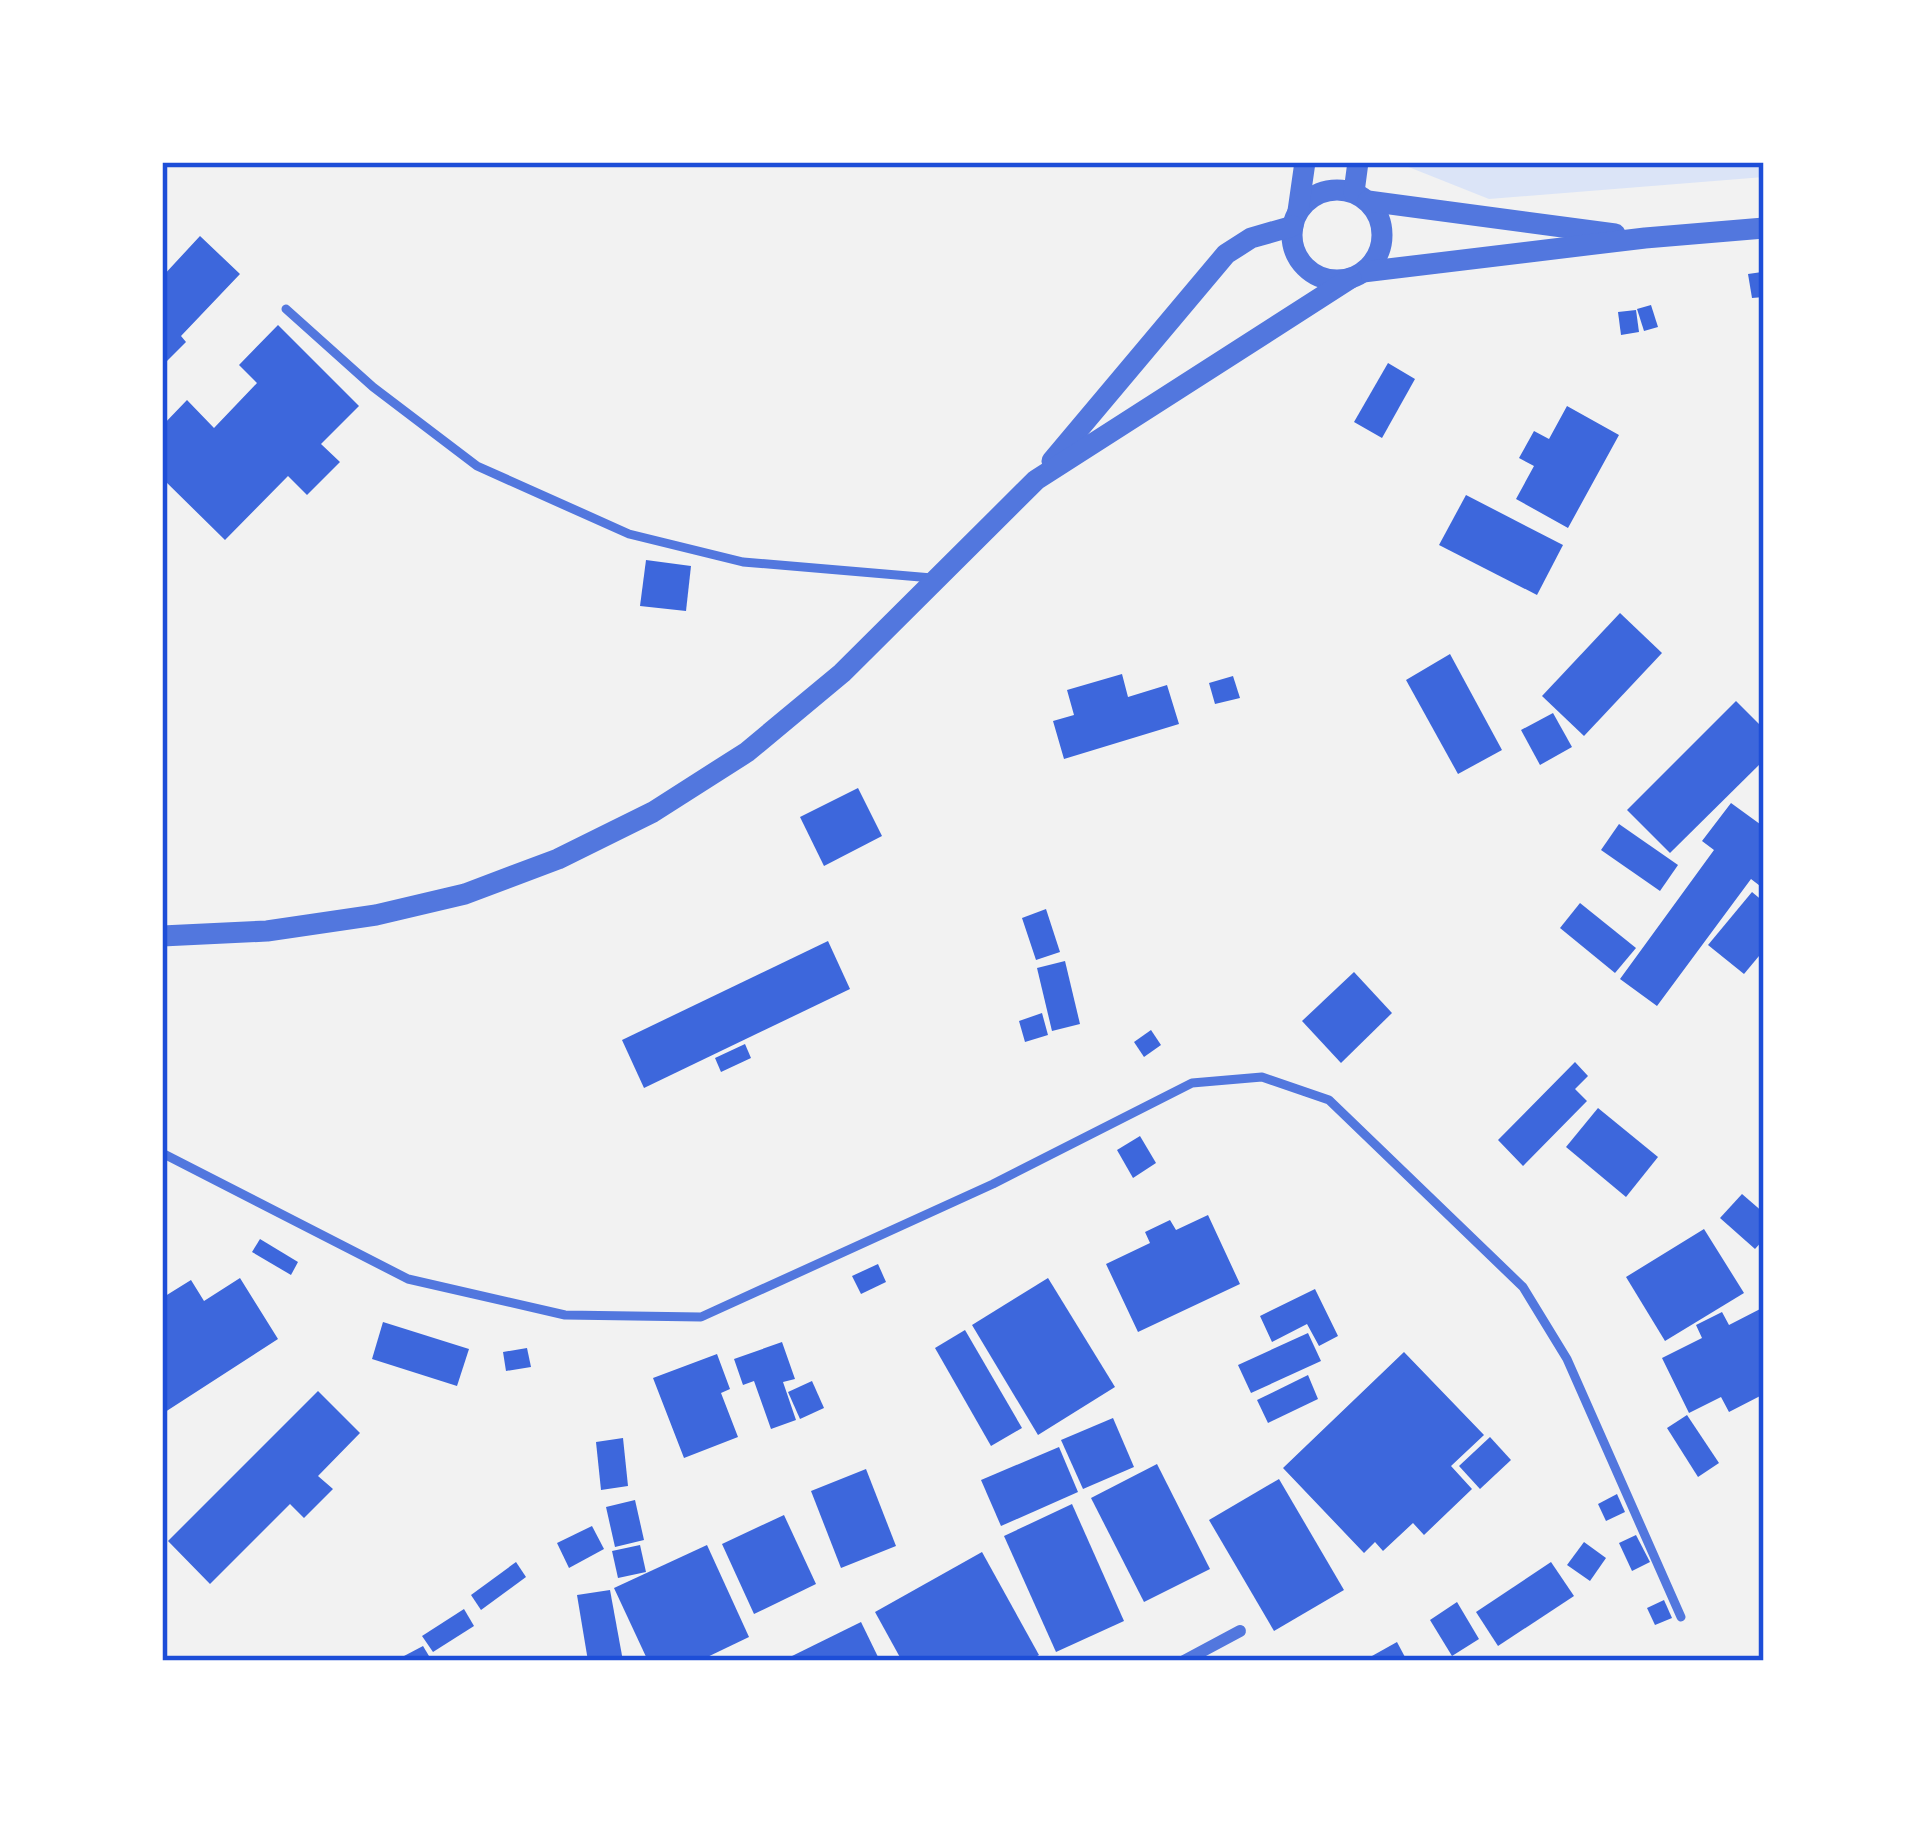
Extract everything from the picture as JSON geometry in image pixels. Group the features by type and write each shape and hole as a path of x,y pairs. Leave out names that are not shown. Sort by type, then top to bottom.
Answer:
{"street":[{"path":"1306,162 1295,219 1296,253 1312,273 1338,280 1645,238 1764,228"},
{"path":"1036,480 1357,275 1380,251 1382,238 1376,212 1361,197 1358,162"},
{"path":"162,936 267,931 376,915 465,894 558,860 653,812 747,752 842,673 1036,480 1226,254 1295,219 1323,192 1645,238"},
{"path":"1184,1661 1240,1631"}],"lane":[{"path":"286,309 373,386 478,466 629,534 743,562 938,578"},
{"path":"162,1153 408,1279 565,1315 701,1317 993,1184 1192,1083 1262,1077 1328,1100 1523,1287 1567,1359 1681,1617"}],"shaded area":[{"path":"1396,162 1764,162 1764,177 1489,199"}],"building":[{"path":"200,236 240,274 181,336 186,342 162,366 162,277"},
{"path":"1762,272 1764,297 1752,298 1748,274"},
{"path":"1651,305 1658,327 1644,331 1637,309"},
{"path":"1636,310 1639,332 1621,335 1618,312"},
{"path":"278,325 359,406 321,444 340,462 307,495 288,476 225,540 162,478 162,426 187,400 214,428 257,383 239,365"},
{"path":"1388,363 1415,379 1382,438 1354,422"},
{"path":"1567,406 1619,435 1568,528 1516,499 1534,466 1519,458 1534,431 1549,439"},
{"path":"1466,495 1563,545 1537,595 1439,545"},
{"path":"646,560 691,566 686,611 640,606"},
{"path":"1620,613 1662,653 1584,736 1542,696"},
{"path":"1450,654 1502,750 1458,774 1406,680"},
{"path":"1122,674 1128,697 1167,685 1179,724 1064,759 1053,721 1074,715 1067,690"},
{"path":"1233,676 1240,698 1215,704 1209,683"},
{"path":"1736,701 1764,729 1764,760 1670,853 1627,810"},
{"path":"1553,713 1572,747 1540,765 1521,730"},
{"path":"858,788 882,836 824,866 800,817"},
{"path":"1731,803 1764,827 1764,889 1751,879 1657,1006 1620,979 1714,850 1702,841"},
{"path":"1619,824 1678,865 1660,891 1601,850"},
{"path":"1752,892 1764,902 1764,950 1744,974 1708,945"},
{"path":"1580,903 1636,948 1615,973 1560,928"},
{"path":"1046,909 1060,952 1036,960 1022,918"},
{"path":"828,941 850,989 644,1088 622,1040"},
{"path":"1065,961 1080,1024 1052,1031 1037,968"},
{"path":"1354,972 1392,1013 1341,1063 1302,1021"},
{"path":"1042,1013 1048,1035 1025,1042 1019,1021"},
{"path":"1151,1030 1161,1045 1144,1057 1134,1042"},
{"path":"745,1044 751,1058 721,1072 715,1058"},
{"path":"1575,1062 1588,1076 1575,1089 1587,1101 1523,1166 1498,1140"},
{"path":"1598,1108 1658,1157 1626,1197 1566,1147"},
{"path":"1140,1136 1156,1163 1133,1178 1117,1150"},
{"path":"1742,1194 1764,1213 1764,1239 1755,1249 1720,1218"},
{"path":"1208,1215 1240,1284 1138,1332 1106,1264 1150,1243 1145,1232 1170,1220 1176,1230"},
{"path":"1704,1229 1744,1293 1665,1341 1626,1277"},
{"path":"260,1239 298,1262 291,1275 252,1252"},
{"path":"878,1264 886,1282 861,1294 852,1276"},
{"path":"240,1278 278,1339 162,1414 162,1298 191,1280 204,1301"},
{"path":"1048,1278 1115,1387 1038,1435 972,1325"},
{"path":"1315,1289 1338,1336 1319,1346 1307,1324 1272,1342 1260,1316"},
{"path":"1764,1307 1764,1376 1760,1378 1764,1394 1729,1412 1721,1397 1689,1413 1662,1358 1702,1338 1696,1325 1722,1312 1729,1325"},
{"path":"383,1322 469,1349 457,1386 372,1359"},
{"path":"965,1330 1022,1428 991,1446 935,1348"},
{"path":"1308,1333 1321,1361 1251,1393 1238,1365"},
{"path":"782,1342 795,1379 783,1382 796,1420 771,1429 754,1381 743,1385 734,1359"},
{"path":"527,1348 531,1367 506,1371 503,1352"},
{"path":"1404,1352 1484,1435 1451,1466 1472,1489 1424,1535 1413,1523 1383,1551 1375,1542 1364,1553 1283,1468"},
{"path":"717,1354 730,1389 721,1393 738,1437 684,1458 653,1378"},
{"path":"1308,1375 1318,1399 1268,1423 1257,1400"},
{"path":"812,1381 824,1408 800,1419 788,1392"},
{"path":"318,1391 360,1433 318,1476 333,1489 304,1518 290,1504 210,1584 168,1541"},
{"path":"1687,1415 1719,1463 1698,1477 1667,1428"},
{"path":"1113,1418 1134,1467 1083,1489 1061,1440"},
{"path":"1490,1437 1511,1460 1480,1489 1459,1466"},
{"path":"623,1438 628,1486 601,1490 596,1442"},
{"path":"1059,1447 1078,1492 1001,1526 981,1480"},
{"path":"1157,1464 1210,1569 1144,1602 1091,1498"},
{"path":"866,1469 896,1546 841,1568 811,1491"},
{"path":"1279,1479 1344,1590 1274,1631 1209,1520"},
{"path":"1617,1494 1625,1512 1606,1521 1598,1504"},
{"path":"635,1500 644,1540 615,1547 606,1507"},
{"path":"1072,1504 1124,1621 1056,1652 1004,1536"},
{"path":"784,1515 816,1584 754,1614 722,1544"},
{"path":"592,1526 604,1549 569,1568 557,1543"},
{"path":"1636,1535 1650,1562 1632,1571 1619,1543"},
{"path":"1584,1542 1606,1558 1590,1581 1567,1565"},
{"path":"640,1545 646,1572 618,1578 612,1551"},
{"path":"707,1545 749,1637 699,1661 648,1661 614,1588"},
{"path":"982,1552 1039,1655 1028,1661 902,1661 875,1612"},
{"path":"516,1562 526,1577 481,1610 471,1595"},
{"path":"1551,1562 1574,1596 1498,1646 1476,1612"},
{"path":"610,1590 623,1661 588,1661 577,1595"},
{"path":"1664,1600 1672,1618 1655,1625 1647,1608"},
{"path":"1457,1602 1479,1639 1452,1656 1430,1620"},
{"path":"464,1609 474,1626 433,1652 422,1636"},
{"path":"861,1622 880,1661 792,1661 790,1657"},
{"path":"1397,1642 1406,1659 1363,1661"},
{"path":"423,1646 432,1661 407,1661 404,1656"}]}
